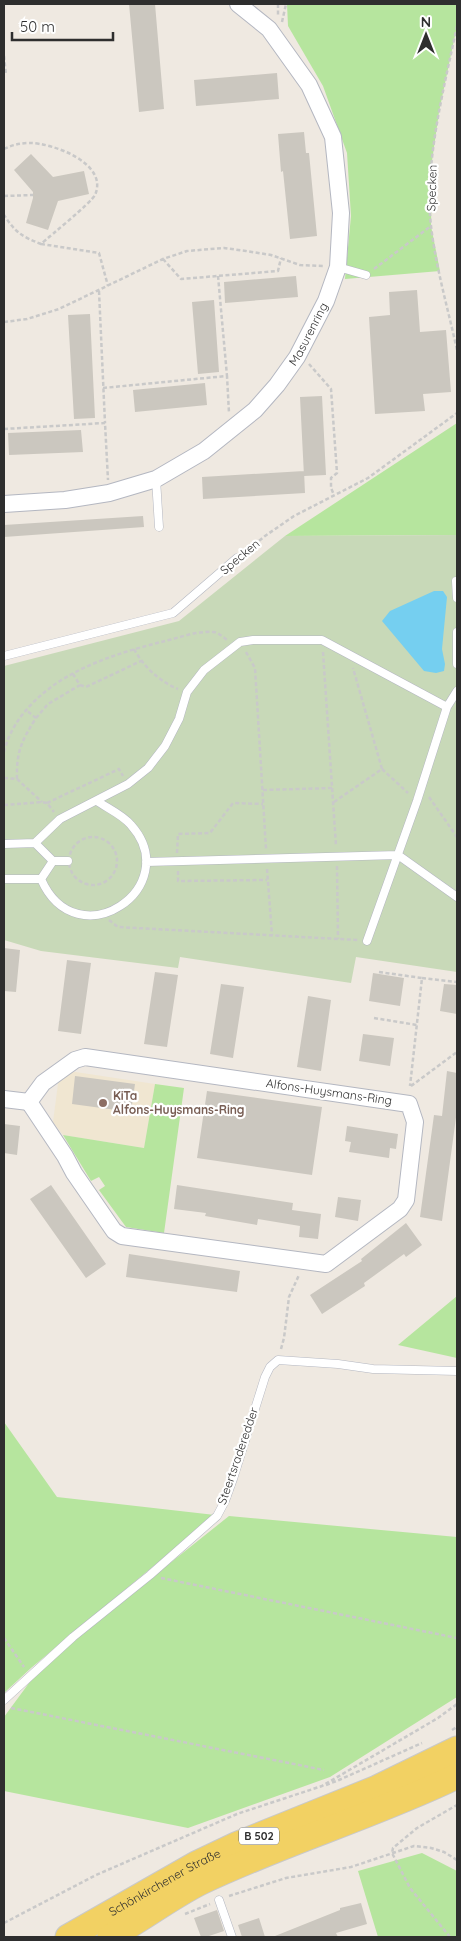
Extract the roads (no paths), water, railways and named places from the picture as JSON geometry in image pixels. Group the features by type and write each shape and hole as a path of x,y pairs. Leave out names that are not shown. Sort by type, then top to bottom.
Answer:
{"main road":[{"name":"Schönkirchener Straße","path":"68,1937 196,1864 238,1844 377,1788 453,1740"},
{"name":"Schönkirchener Straße","path":"110,1937 199,1883 457,1776"}],"street":[{"name":"Masurenring","path":"4,504 65,500 109,493 156,479 204,452 260,404 277,385 297,357 326,301 338,268 341,213 333,137 309,85 275,37 269,29 238,4"},
{"name":"Alfons-Huysmans-Ring","path":"85,1057 409,1104 415,1122 406,1200 400,1209 326,1264 122,1236 114,1230 74,1173 29,1102 42,1082 75,1060 85,1057"},
{"path":"4,1099 29,1102"}],"lane":[{"path":"338,268 366,275"},
{"path":"156,479 158,527"},
{"name":"Specken","path":"4,656 173,614 238,558"},
{"path":"456,581 457,598"},
{"path":"457,632 457,664"},
{"path":"35,844 60,818 128,784 148,768 165,746 178,719 187,692 204,670 238,644 253,640 322,640 446,707"},
{"path":"367,941 417,801 446,707 457,691"},
{"path":"41,879 54,900 71,912 92,916 102,915 113,912 130,900 142,882 146,862 142,841 130,824 97,801"},
{"path":"4,844 35,844 53,861 68,861"},
{"path":"146,862 398,855 457,897"},
{"path":"41,879 53,861"},
{"path":"4,879 41,879"},
{"name":"Steertsraderedder","path":"4,1700 73,1637 150,1575 217,1516 233,1479 265,1377 270,1367 278,1360 338,1364 372,1369 457,1371"},
{"path":"219,1900 232,1937"}],"water":[{"path":"434,591 443,591 447,597 442,649 445,664 444,671 436,673 424,671 382,621 390,611"}],"place":[{"name":"KiTa Alfons-Huysmans-Ring","path":"103,1103"}]}
